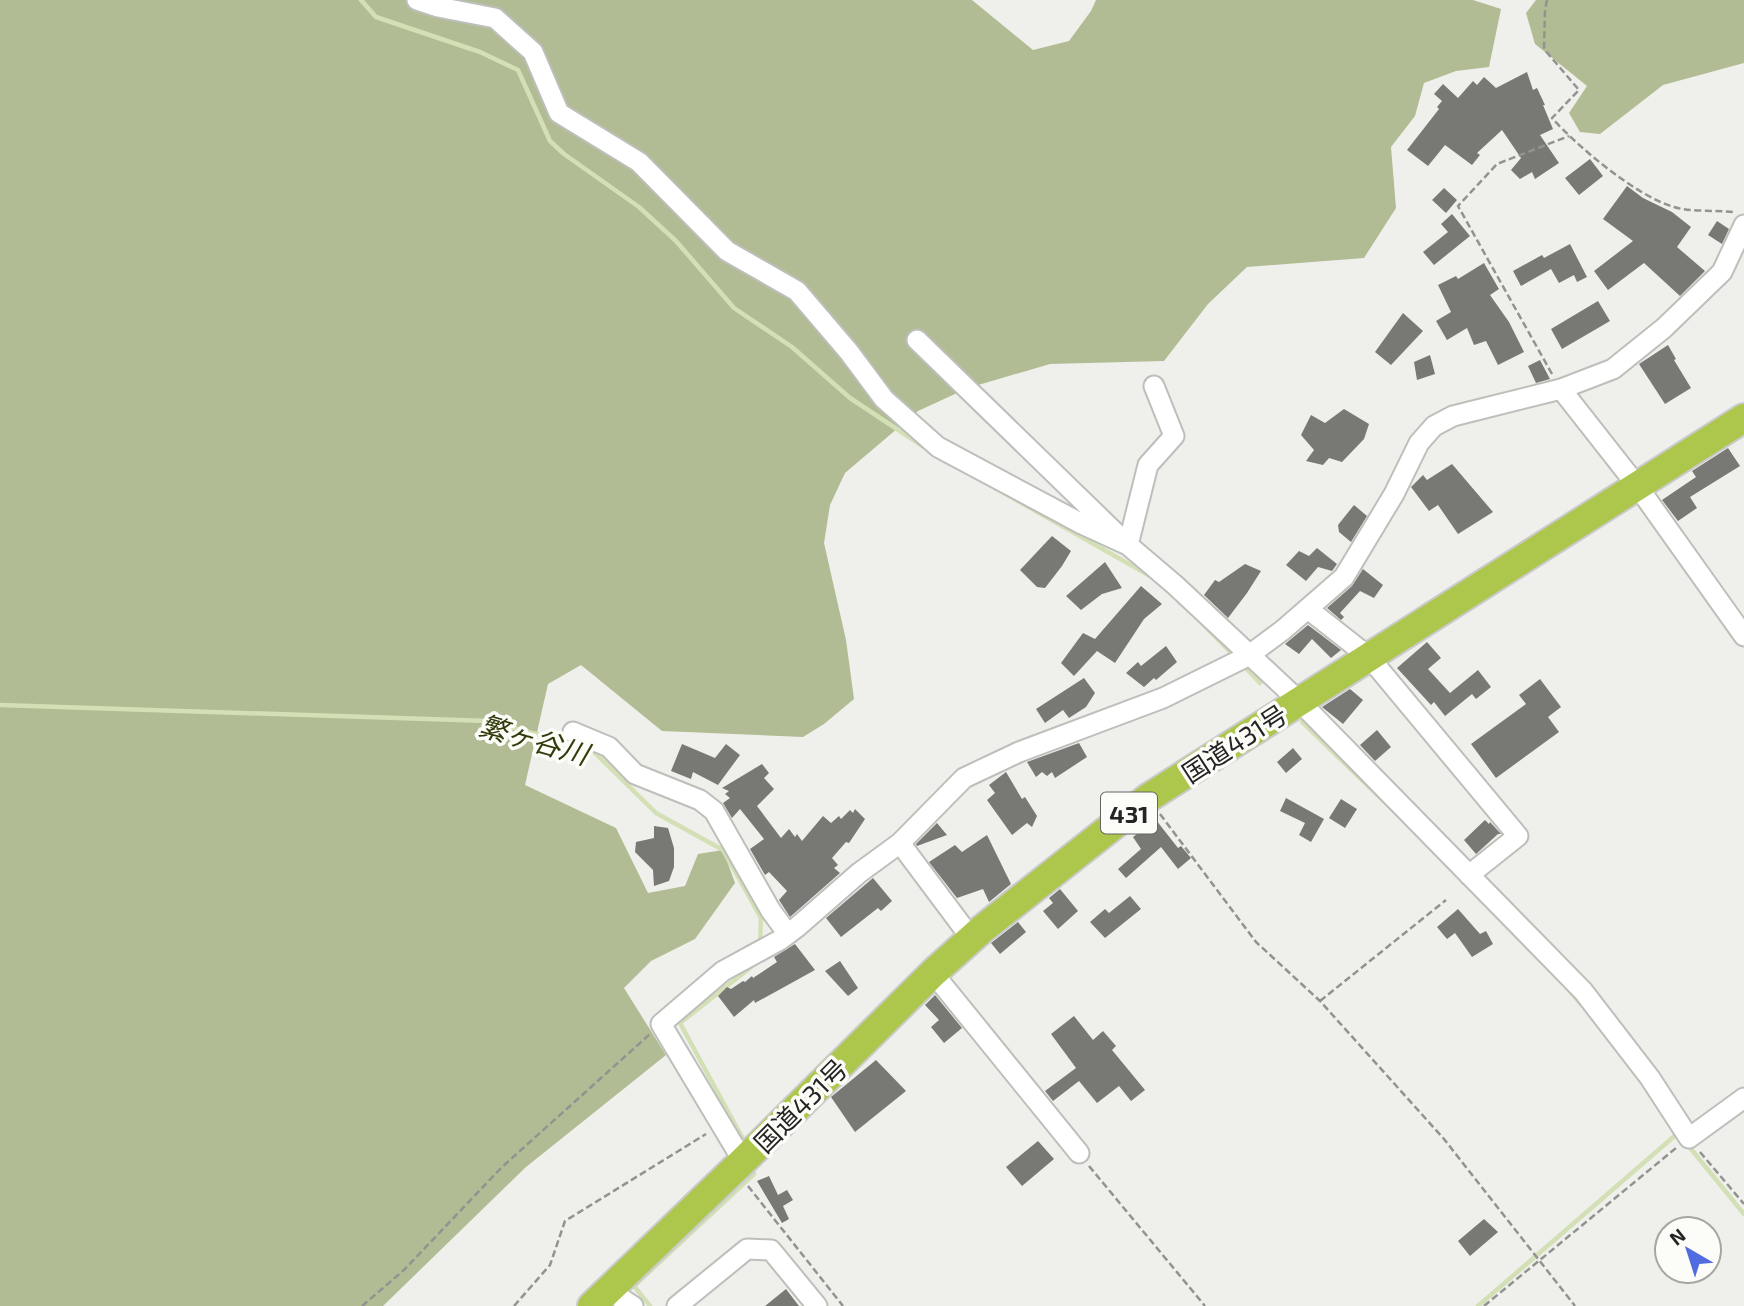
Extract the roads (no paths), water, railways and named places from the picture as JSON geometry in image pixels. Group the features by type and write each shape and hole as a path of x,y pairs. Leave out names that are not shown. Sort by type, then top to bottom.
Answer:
{"highway":[{"name":"国道431号","path":"600,1298 971,938 1148,798 1744,418"}],"street":[{"path":"417,0 495,18 533,52 559,113 639,162 727,251 797,291 849,352 884,399 938,446 1082,524 1128,545"},
{"path":"739,1165 721,1125 661,1024 723,971 788,934 859,873 900,843 964,778 1019,751 1163,698 1248,656 1344,577 1394,494 1419,443 1434,426 1453,416 1561,389 1613,369 1664,328 1722,272 1744,225"},
{"path":"917,340 1128,545 1175,585 1299,702 1583,991 1650,1077 1689,1138 1744,1098"},
{"path":"1128,545 1148,465 1174,436 1154,386"},
{"path":"1561,389 1638,487 1744,636"},
{"path":"1308,608 1369,657 1518,836 1469,876"},
{"path":"572,732 609,747 635,774 700,800 714,811 771,911 788,934"},
{"path":"900,843 971,938"},
{"path":"933,973 1079,1153"},
{"path":"677,1306 747,1249 771,1250 817,1306"},
{"path":"600,1298 633,1306"}],"waterway":[{"path":"361,0 376,17 480,52 518,70 550,141 564,154 639,207 676,241 734,308 792,347 850,398 924,447"},
{"path":"995,488 1152,577"},
{"path":"1204,625 1235,657"},
{"path":"1243,665 1260,683"},
{"name":"繁ヶ谷川","path":"0,705 488,721 591,749 656,813 723,850 761,918 760,944"},
{"path":"1302,722 1398,815"},
{"name":"繁ヶ谷川","path":"743,1139 680,1023 760,960"},
{"path":"1568,989 1581,1004"},
{"path":"1478,1306 1678,1133"},
{"path":"1687,1144 1744,1214"},
{"name":"繁ヶ谷川","path":"650,1306 634,1286 754,1174 752,1166"}]}
